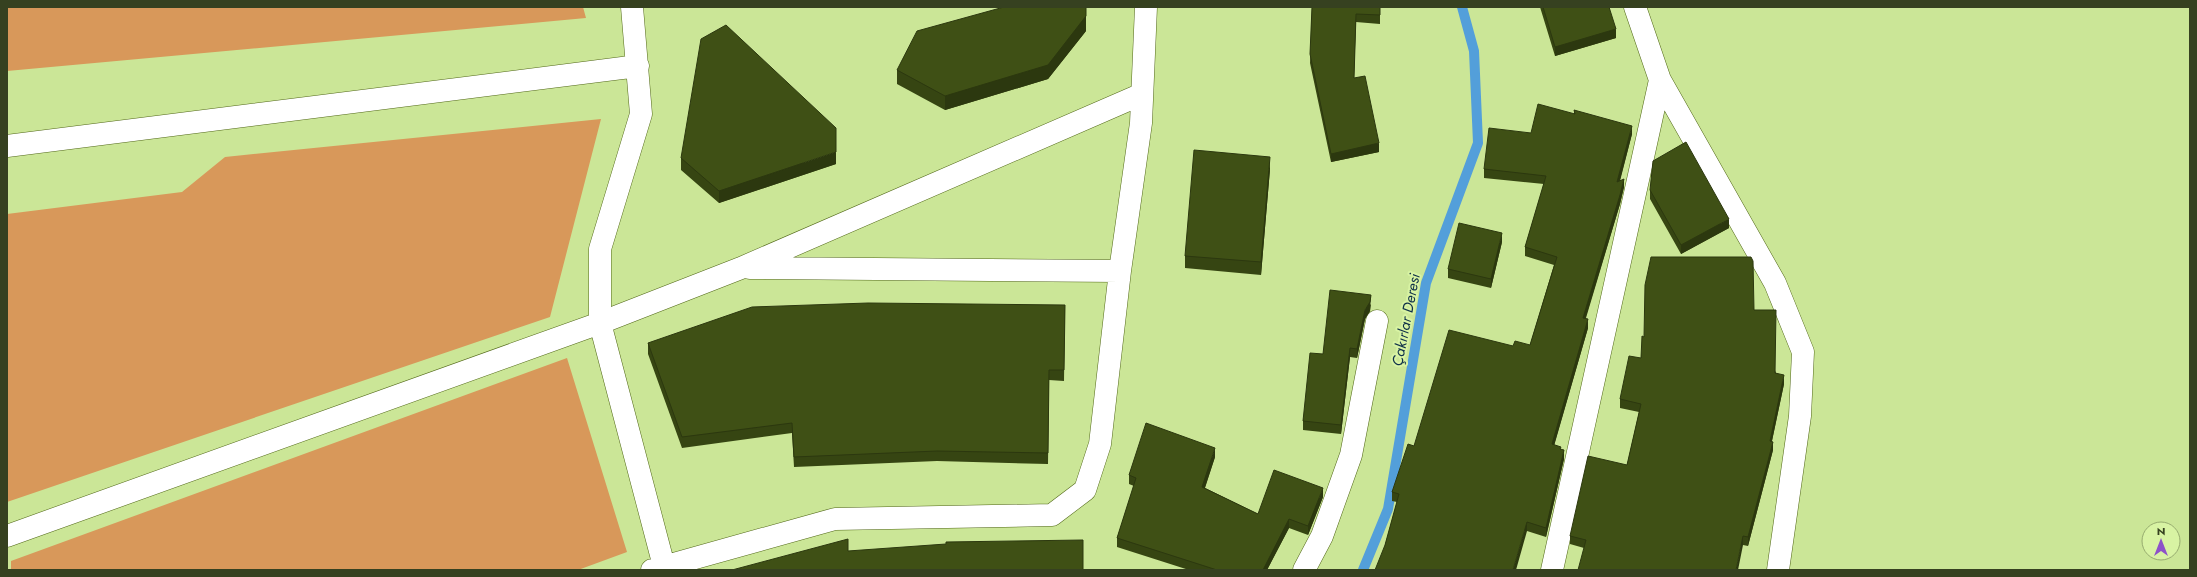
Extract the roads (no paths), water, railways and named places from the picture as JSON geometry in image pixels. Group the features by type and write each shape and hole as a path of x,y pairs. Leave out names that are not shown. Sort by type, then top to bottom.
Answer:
{"street":[{"path":"632,7 641,114 600,249 600,323 660,569 835,519 1052,515 1086,490 1100,444 1120,270 1141,123 1146,7"},
{"path":"1635,7 1660,80 1775,283 1803,352 1800,416 1778,570"},
{"path":"7,146 638,66"},
{"path":"1552,570 1660,80"},
{"path":"7,536 600,323 741,268 1142,94"},
{"path":"741,268 1120,270"},
{"path":"1304,570 1322,536 1351,455 1377,321"}],"waterway":[{"name":"Çakırlar Deresi","path":"1363,570 1388,509 1426,283 1478,143 1474,51 1462,7"}]}
